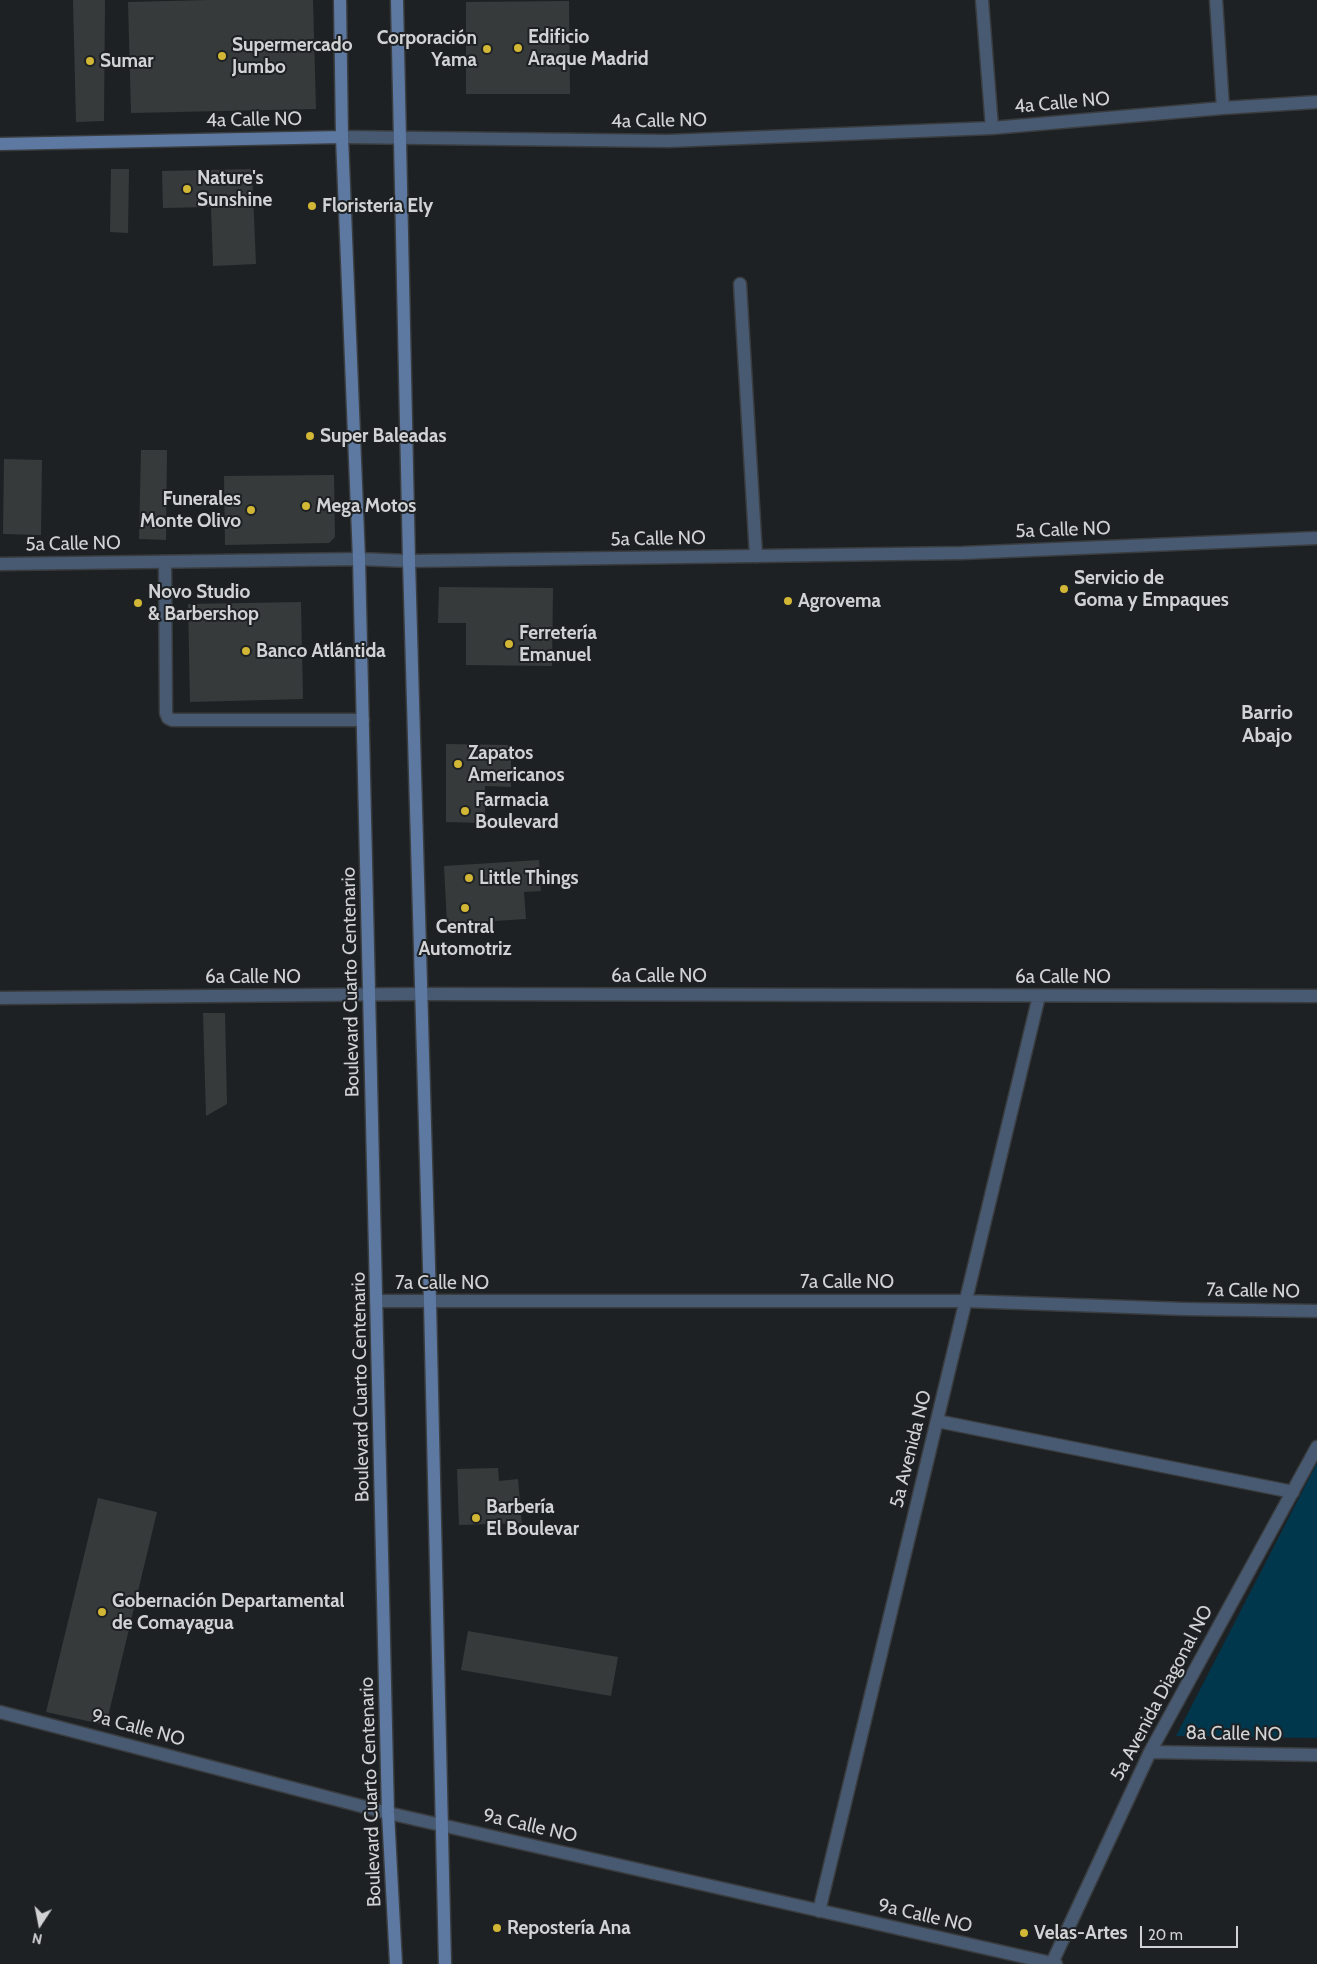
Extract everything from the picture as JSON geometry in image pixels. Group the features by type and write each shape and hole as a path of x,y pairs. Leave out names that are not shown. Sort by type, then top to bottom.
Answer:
{"main road":[{"name":"Boulevard Cuarto Centenario","path":"340,0 342,137 359,559 378,1302 388,1813 396,1964"},
{"path":"397,0 409,561 430,1302 445,1964"},
{"name":"4a Calle NO","path":"0,144 342,137"}],"street":[{"path":"982,0 992,128"},
{"path":"1216,0 1223,108"},
{"name":"4a Calle NO","path":"342,137 668,141 992,128 1223,108 1317,102"},
{"path":"740,284 756,556"},
{"name":"5a Calle NO","path":"0,564 359,559 409,561 962,553 1317,538"},
{"path":"165,562 166,713 168,718 172,720 363,720"},
{"name":"6a Calle NO","path":"0,998 370,994 1317,996"},
{"name":"5a Avenida NO","path":"819,1911 1039,996"},
{"name":"7a Calle NO","path":"378,1302 966,1301 1317,1311"},
{"path":"937,1421 1292,1492"},
{"name":"5a Avenida Diagonal NO","path":"1054,1964 1150,1752 1317,1447"},
{"name":"9a Calle NO","path":"0,1712 388,1813 1054,1964"},
{"name":"8a Calle NO","path":"1150,1752 1317,1755"}],"shaded area":[{"path":"1317,1463 1317,1738 1176,1736"}],"building":[{"name":"Sumar","path":"73,0 105,0 104,121 76,122"},
{"name":"Supermercado Jumbo","path":"313,0 316,109 131,113 128,2"},
{"name":"Edificio Araque Madrid","path":"569,1 570,94 466,94 466,2"},
{"path":"111,169 129,169 128,233 110,232"},
{"path":"252,169 256,264 213,266 211,207 163,208 162,171"},
{"path":"141,450 167,450 166,540 139,539"},
{"path":"4,459 42,460 41,535 3,534"},
{"path":"334,475 335,537 329,543 225,545 224,476"},
{"name":"Ferretería Emanuel","path":"439,587 553,588 552,666 466,665 466,623 438,623"},
{"name":"Banco Atlántida","path":"301,602 303,699 190,702 188,604"},
{"path":"446,744 511,745 511,787 485,786 485,823 446,822"},
{"path":"539,860 541,891 524,892 526,919 447,924 444,866"},
{"path":"203,1013 225,1013 227,1104 206,1116"},
{"path":"498,1468 499,1481 518,1479 522,1523 459,1525 457,1469"},
{"name":"Gobernación Departamental de Comayagua","path":"98,1498 157,1512 106,1725 46,1712"},
{"path":"468,1631 618,1657 611,1696 461,1670"}],"place":[{"name":"Edificio Araque Madrid","path":"518,48"},
{"name":"Corporación Yama","path":"487,49"},
{"name":"Supermercado Jumbo","path":"222,56"},
{"name":"Sumar","path":"90,61"},
{"name":"Nature's Sunshine","path":"187,189"},
{"name":"Floristería Ely","path":"312,206"},
{"name":"Super Baleadas","path":"310,436"},
{"name":"Mega Motos","path":"306,506"},
{"name":"Funerales Monte Olivo","path":"251,510"},
{"name":"Servicio de Goma y Empaques","path":"1064,589"},
{"name":"Agrovema","path":"788,601"},
{"name":"Novo Studio & Barbershop","path":"138,603"},
{"name":"Ferretería Emanuel","path":"509,644"},
{"name":"Banco Atlántida","path":"246,651"},
{"name":"Zapatos Americanos","path":"458,764"},
{"name":"Farmacia Boulevard","path":"465,811"},
{"name":"Little Things","path":"469,878"},
{"name":"Central Automotriz","path":"465,908"},
{"name":"Barbería El Boulevar","path":"476,1518"},
{"name":"Gobernación Departamental de Comayagua","path":"102,1612"},
{"name":"Repostería Ana","path":"497,1928"},
{"name":"Velas-Artes","path":"1024,1933"}],"district":[{"name":"Barrio Abajo","path":"1267,724"}]}
